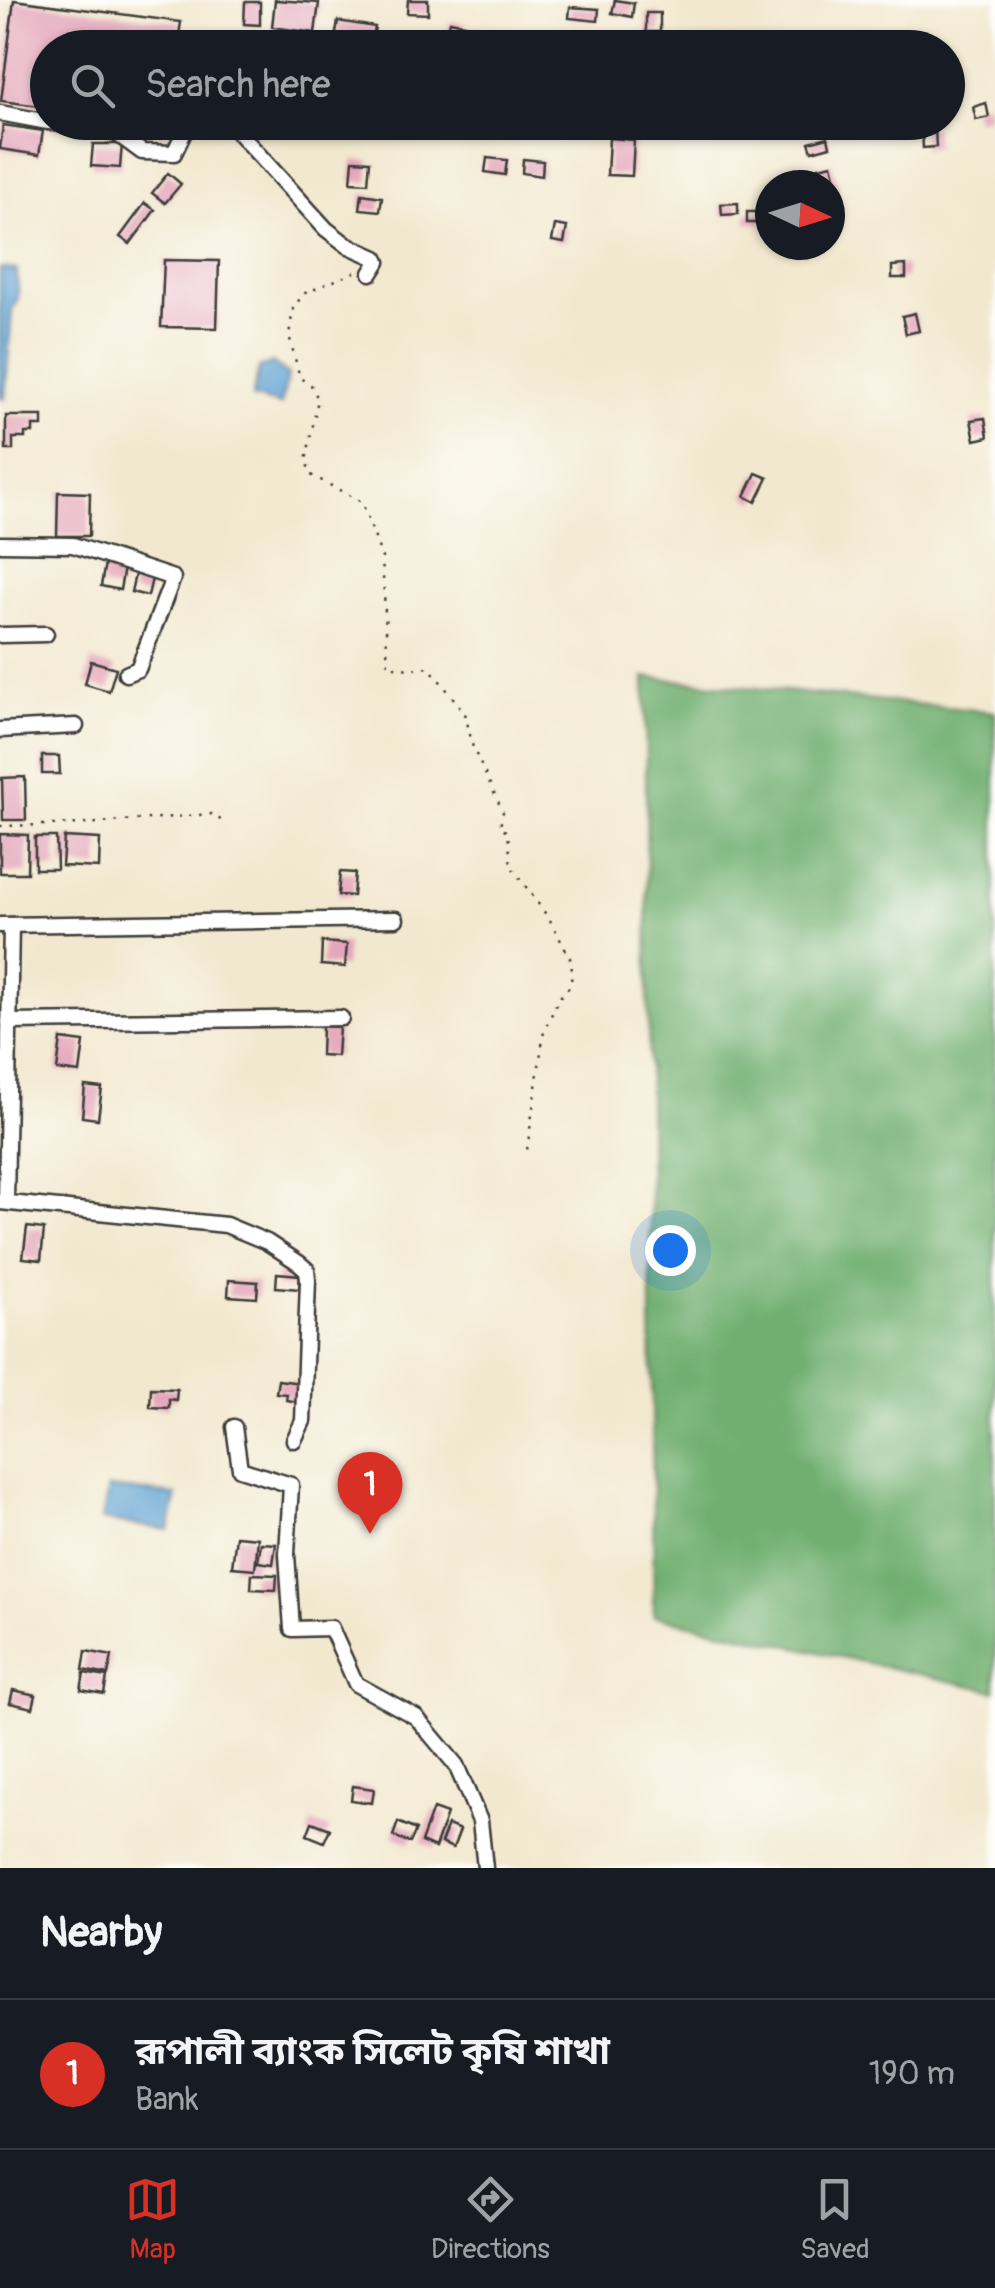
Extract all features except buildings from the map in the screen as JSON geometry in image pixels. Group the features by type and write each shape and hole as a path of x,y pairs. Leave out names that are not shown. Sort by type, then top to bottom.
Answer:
{"street":[{"path":"0,112 30,118"},
{"path":"126,140 142,152 174,153 180,140"},
{"path":"246,140 326,229 347,246 376,258 372,273"},
{"path":"0,544 73,544 173,578 138,669 126,674"},
{"path":"0,635 46,634"},
{"path":"0,730 76,726"},
{"path":"294,1440 303,1421 308,1280 307,1270 299,1262 226,1224 3,1202 9,1022 5,925 396,919"},
{"path":"9,1022 341,1018"},
{"path":"234,1426 240,1469 292,1486 287,1554 292,1629 330,1628 356,1684 416,1717 456,1765 480,1820 484,1868"}],"path":[{"path":"372,273 356,272 312,288 293,309 289,335 294,363 300,378 310,385 318,399 306,461 312,475 362,502 382,558 388,666 429,667 465,713 473,748 503,812 500,827 508,834 511,866 550,920 572,962 570,986 559,998 544,1031 527,1150"},
{"path":"0,826 212,814 222,820"}],"green space":[{"path":"645,677 995,712 995,1691 654,1616"}],"water":[{"path":"0,268 17,270 18,292 12,310 5,398 0,398"},
{"path":"273,363 288,375 281,405 252,397 259,368"},
{"path":"108,1488 177,1495 169,1530 102,1520"}],"place":[{"name":"রূপালী ব্যাংক সিলেট কৃষি শাখা","path":"370,1534"}]}
